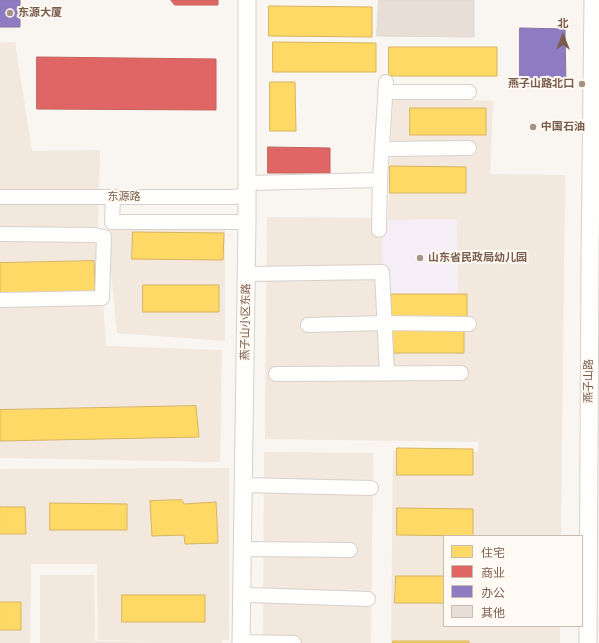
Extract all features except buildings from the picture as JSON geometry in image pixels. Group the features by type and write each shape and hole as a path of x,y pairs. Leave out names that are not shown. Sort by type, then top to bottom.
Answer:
{"street":[{"name":"燕子山小区东路","path":"241,643 248,189 247,0"},
{"name":"燕子山路","path":"583,600 591,260 587,0"},
{"name":"燕子山路","path":"588,643 593,0"},
{"path":"379,230 380,180 386,87 469,92"},
{"path":"382,149 469,148"},
{"name":"东源路","path":"0,197 232,197 248,189 380,180"},
{"path":"113,197 112,222 247,222"},
{"path":"0,234 96,235 104,237 102,298 0,300"},
{"path":"247,274 382,272 387,373"},
{"path":"308,324 469,324"},
{"path":"276,374 461,373"},
{"path":"243,485 371,488"},
{"path":"242,549 350,550"},
{"path":"241,594 368,599"},
{"name":"燕子山路","path":"582,627 582,643"},
{"path":"241,643 294,643"}],"shaded area":[{"path":"15,42 32,151 100,150 98,230 106,346 222,350 220,462 0,458 0,43"},
{"path":"393,96 493,101 490,174 565,175 561,535 443,535 443,627 560,627 560,643 391,643 393,451 478,452 479,429 478,442 265,439 267,217 388,218"},
{"name":"山东省民政局幼儿园","path":"457,219 458,296 383,297 382,220"},
{"path":"225,227 225,341 117,333 107,230"},
{"path":"264,452 373,453 371,643 263,643"},
{"path":"229,468 229,640 222,640 222,643 40,643 40,575 94,575 95,641 158,640 98,640 97,564 31,564 30,643 0,643 0,469"}],"place":[{"name":"东源大厦","path":"10,13"},
{"name":"燕子山路北口","path":"582,84"},
{"name":"中国石油","path":"533,127"},
{"name":"山东省民政局幼儿园","path":"420,258"}]}
